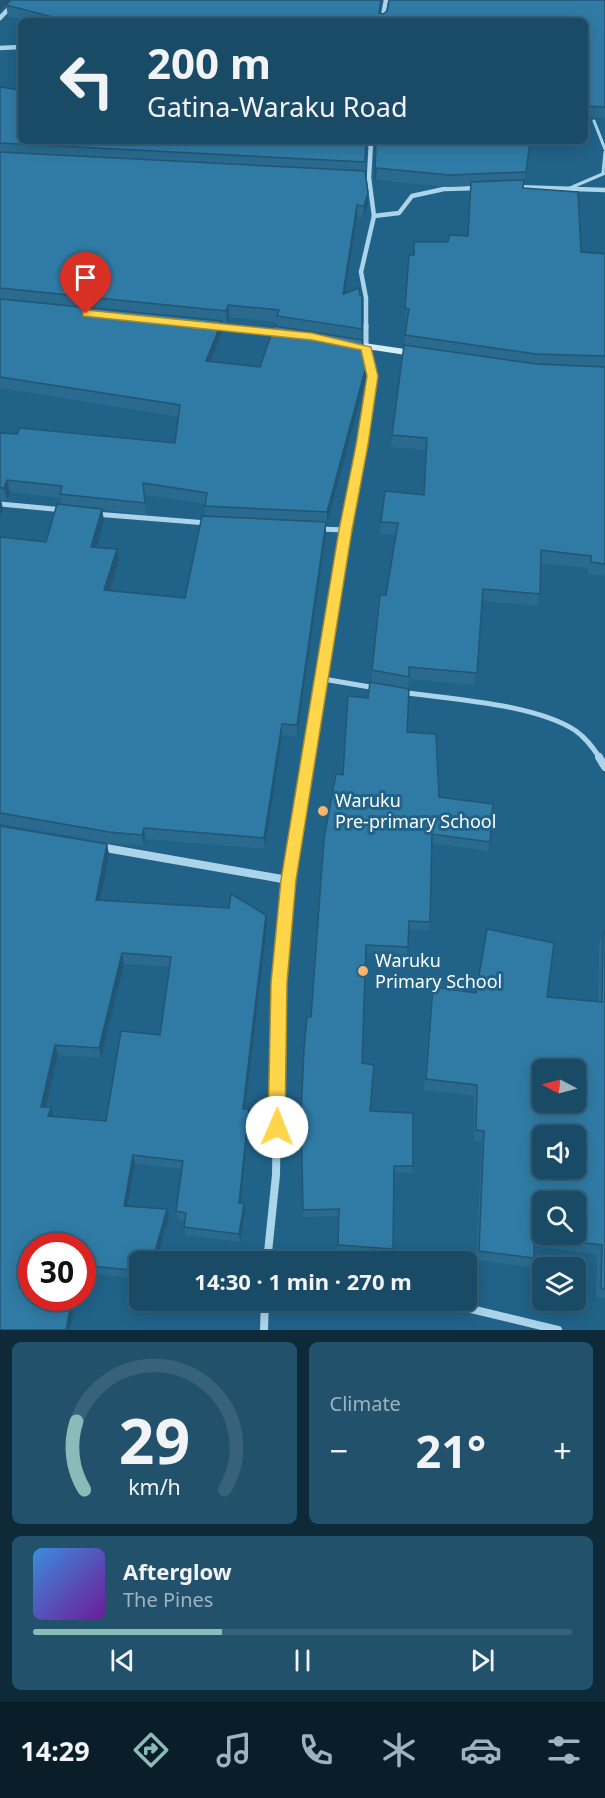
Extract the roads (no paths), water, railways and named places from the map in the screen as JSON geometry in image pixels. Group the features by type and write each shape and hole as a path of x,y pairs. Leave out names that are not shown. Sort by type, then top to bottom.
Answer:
{"street":[{"path":"0,18 17,0"},
{"path":"383,18 386,0"},
{"path":"0,48 18,47"},
{"path":"269,1251 276,1175 279,983 288,880 372,376 366,347 366,298 361,272 374,216 369,178 371,144"},
{"path":"357,177 369,178"},
{"path":"374,216 399,213 412,196 444,189 486,188"},
{"path":"508,188 605,190"},
{"path":"194,324 300,335"},
{"path":"334,341 425,355"},
{"path":"0,504 68,511"},
{"path":"90,514 216,524"},
{"path":"310,528 345,530"},
{"path":"323,679 379,688"},
{"path":"391,690 548,717 575,729 595,749 605,767"},
{"path":"92,846 288,880"},
{"path":"477,1310 558,1330"},
{"path":"264,1330 265,1311"}],"lane":[{"path":"570,188 604,173 605,150 594,122"}],"place":[{"name":"Waruku Pre-primary School","path":"323,811"},
{"name":"Waruku Primary School","path":"363,971"}]}
